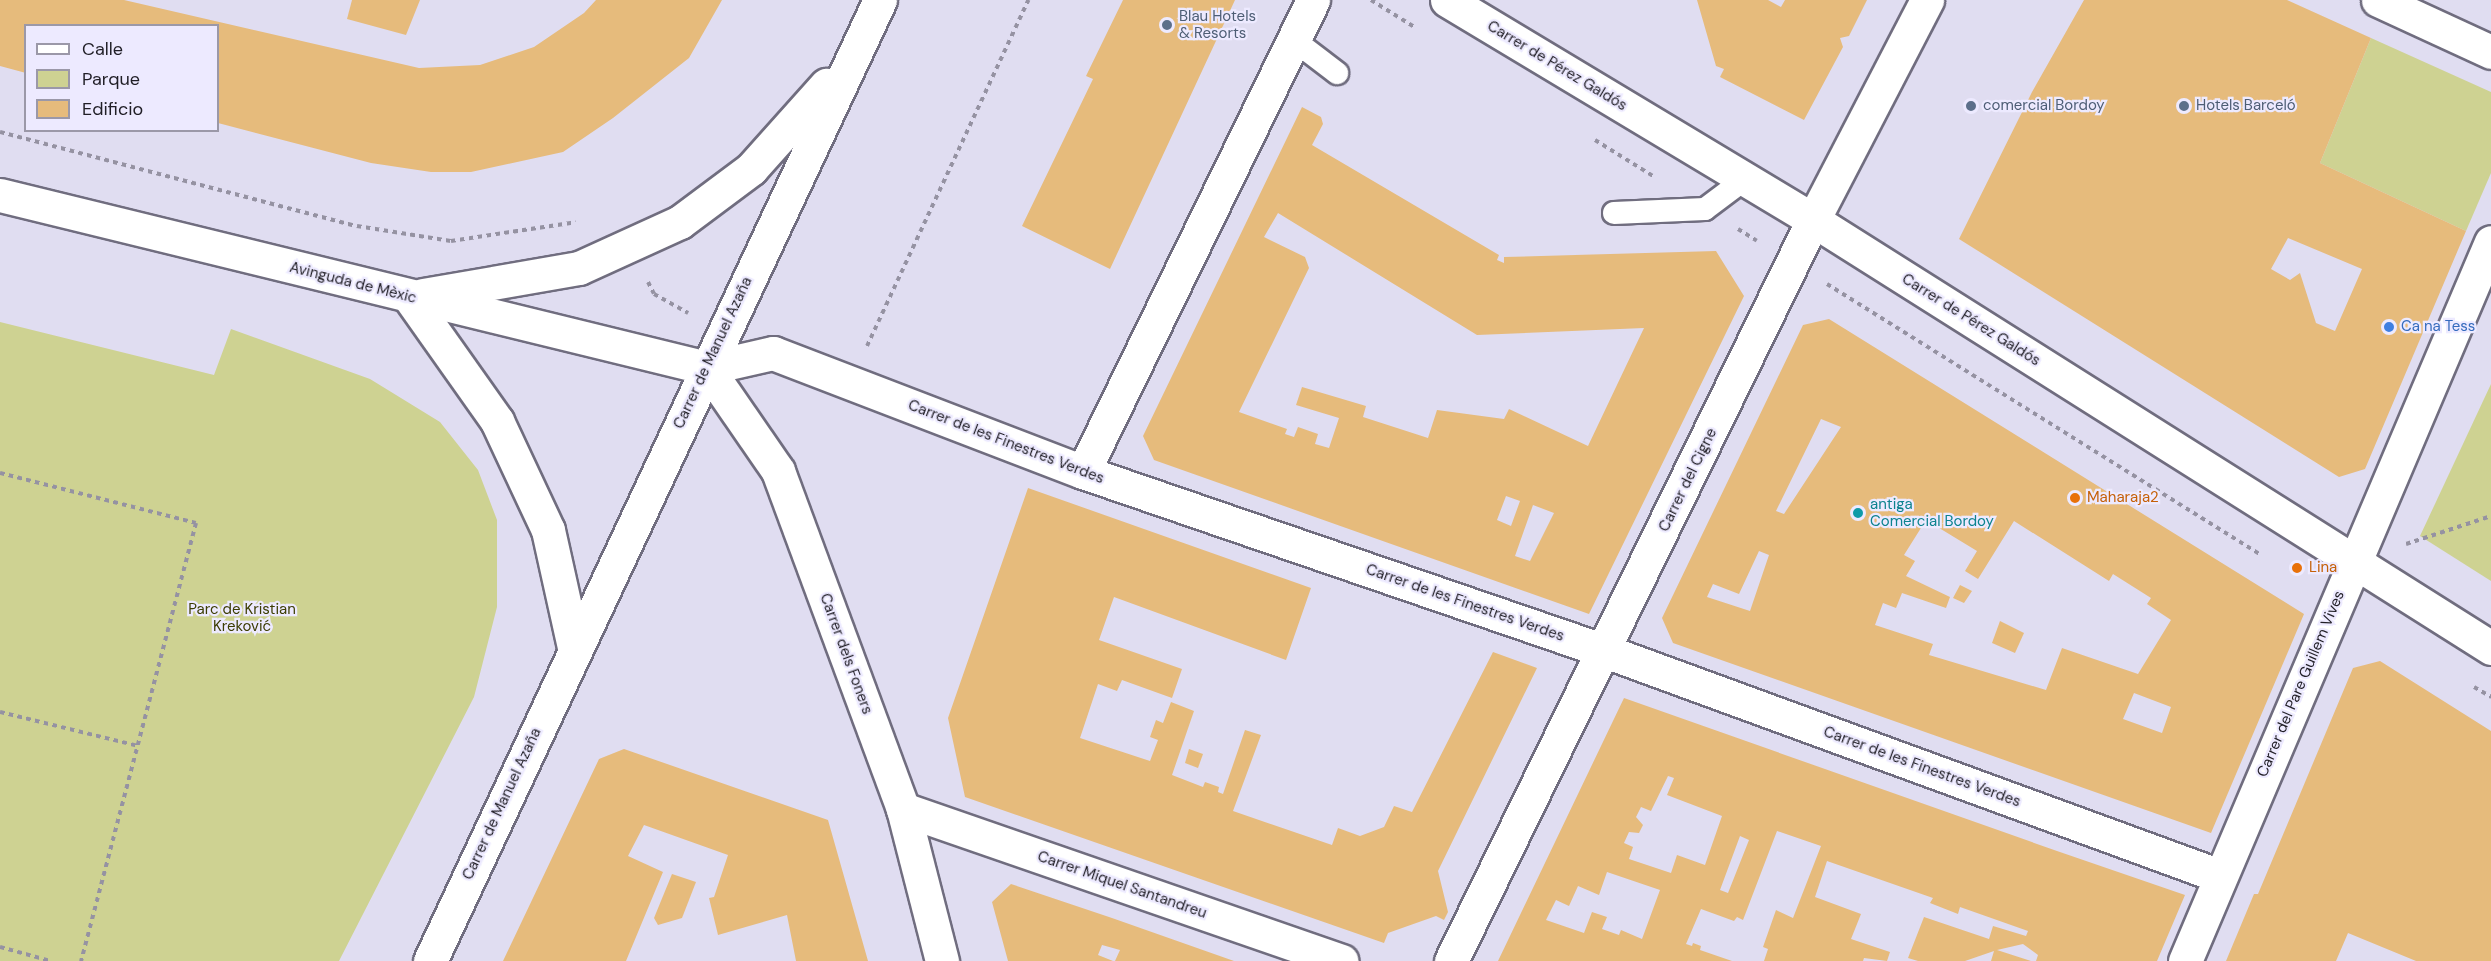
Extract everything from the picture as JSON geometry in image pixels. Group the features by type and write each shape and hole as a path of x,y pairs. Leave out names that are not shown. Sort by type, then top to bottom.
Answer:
{"street":[{"name":"Carrer de Manuel Azaña","path":"429,961 849,59 880,0"},
{"path":"1083,472 1314,0"},
{"name":"Carrer de Pérez Galdós","path":"1447,0 1813,220 2491,648"},
{"name":"Carrer del Cigne","path":"1451,961 1605,651 1813,220 1927,0"},
{"path":"2378,0 2491,52"},
{"name":"Carrer de Manuel Azaña","path":"410,298 579,268 680,222 752,169 849,59"},
{"name":"Avinguda de Mèxic","path":"0,195 410,298 706,368"},
{"name":"Carrer del Pare Guillem Vives","path":"2184,961 2352,561 2491,242"},
{"path":"410,298 497,421 525,480 548,530 574,647"},
{"name":"Carrer de les Finestres Verdes","path":"706,368 773,353 1083,472 1605,651 2220,876"},
{"name":"Carrer dels Foners","path":"706,368 778,471 903,809 942,961"},
{"name":"Carrer Miquel Santandreu","path":"903,809 1341,961"}],"lane":[{"path":"1295,41 1337,73"},
{"path":"1614,213 1705,209 1745,178"}],"path":[{"path":"1371,0 1421,32"},
{"path":"1584,133 2265,557"},
{"path":"0,473 196,523 81,961"},
{"path":"2352,561 2491,516"},
{"path":"2472,685 2491,697"},
{"path":"0,712 138,746"},
{"path":"0,947 51,961"}],"green space":[{"path":"2371,38 2491,92 2491,173 2466,231 2320,163"},
{"name":"Parc de Kristian Kreković","path":"0,322 214,375 231,329 370,379 440,422 478,470 497,520 497,607 474,697 339,961 0,961"},
{"path":"2491,384 2491,581 2420,536"}],"building":[{"path":"0,0 124,0 419,68 480,65 534,47 584,13 596,0 722,0 689,58 613,118 563,152 471,172 431,172 371,163 219,123 219,24 24,24 24,72 0,66"},
{"path":"352,0 420,0 406,35 347,19"},
{"path":"1123,0 1235,0 1110,269 1022,226 1093,79 1086,76"},
{"path":"1697,0 1768,0 1781,7 1785,0 1867,0 1849,36 1840,38 1843,47 1804,120 1720,77 1724,69 1716,66"},
{"path":"2084,0 2287,0 2371,38 2320,163 2466,231 2365,469 2339,477 1959,239 2032,92","holes":["2288,238 2362,269 2335,331 2316,323 2300,273 2290,280 2271,269"]},
{"path":"1302,107 1321,117 1323,124 1312,145 1499,255 1497,260 1504,263 1504,257 1716,251 1744,296 1589,614 1154,460 1143,436","holes":["1278,213 1477,335 1644,328 1588,446 1509,409 1504,419 1437,410 1428,438 1363,417 1366,406 1302,387 1296,405 1339,418 1329,448 1315,444 1318,434 1298,427 1294,437 1285,434 1287,429 1239,412 1309,268 1305,257 1264,237","1506,496 1520,501 1511,526 1497,520","1533,505 1554,513 1530,561 1515,556"]},
{"path":"1829,319 2304,614 2211,833 1673,643 1662,618 1803,325","holes":["1821,419 1841,427 1784,514 1776,511","1926,520 1977,551 1965,571 1978,579 2014,521 2109,581 2113,574 2151,598 2147,604 2171,620 2138,674 2062,648 2046,690 1929,655 1933,644 1875,625 1883,603 1896,608 1902,593 1946,608 1950,597 1906,576 1915,561 1904,555","1759,551 1769,555 1750,611 1707,597 1713,584 1739,594","2134,693 2171,707 2162,733 2123,719"]},
{"path":"1028,488 1311,588 1286,660 1114,597 1099,640 1182,669 1172,698 1122,680 1117,691 1098,684 1080,738 1150,761 1158,740 1150,737 1156,720 1163,723 1171,702 1194,711 1172,775 1203,787 1205,782 1219,787 1218,792 1223,794 1245,730 1261,735 1233,811 1332,845 1338,828 1360,836 1384,827 1394,806 1412,812 1493,652 1537,668 1438,871 1448,912 1444,920 1436,916 1388,933 1384,943 965,797 948,718"},
{"path":"1960,585 1972,591 1964,603 1953,598"},
{"path":"2000,621 2024,633 2015,653 1992,643"},
{"path":"2380,661 2491,731 2491,961 2416,961 2348,933 2336,961 2226,961 2254,894 2258,894 2353,668"},
{"path":"1624,698 2185,895 2157,961 2036,961 2038,955 2023,944 1997,950 2031,961 1991,961 1994,951 1965,961 1918,961 1908,958 1924,917 1989,939 1993,926 2026,936 2028,931 1960,907 1958,914 1930,903 1933,898 1827,861 1815,897 1861,914 1851,939 1890,952 1887,961 1864,958 1863,961 1764,961 1768,949 1763,947 1776,910 1793,918 1821,846 1777,831 1743,920 1737,917 1734,921 1701,909 1686,944 1692,946 1693,943 1701,946 1700,950 1732,961 1498,961","holes":["1668,776 1674,778 1667,795 1722,816 1705,865 1677,855 1671,873 1629,859 1633,847 1624,843 1629,832 1639,833 1643,825 1636,817 1641,807 1651,811","1740,836 1749,840 1728,893 1720,890","1607,872 1660,890 1642,939 1621,930 1619,935 1602,929 1607,917 1592,912 1584,933 1546,920 1556,900 1569,906 1578,886 1599,895"]},
{"path":"624,749 828,820 868,961 796,961 787,915 718,935 709,898 714,897 728,855 644,825 628,856 663,872 626,961 503,961 599,759"},
{"path":"1189,749 1203,754 1198,768 1185,763"},
{"path":"672,874 696,882 682,918 658,925 654,918"},
{"path":"1011,884 1234,961 1115,961 1120,950 1102,945 1098,955 1113,961 1008,961 992,902"}],"place":[{"name":"Blau Hotels & Resorts","path":"1167,25"},
{"name":"comercial Bordoy","path":"1971,106"},
{"name":"Hotels Barceló","path":"2184,106"},
{"name":"Ca na Tess","path":"2389,327"},
{"name":"Maharaja2","path":"2075,498"},
{"name":"antiga Comercial Bordoy","path":"1858,513"},
{"name":"Lina","path":"2297,568"}]}
